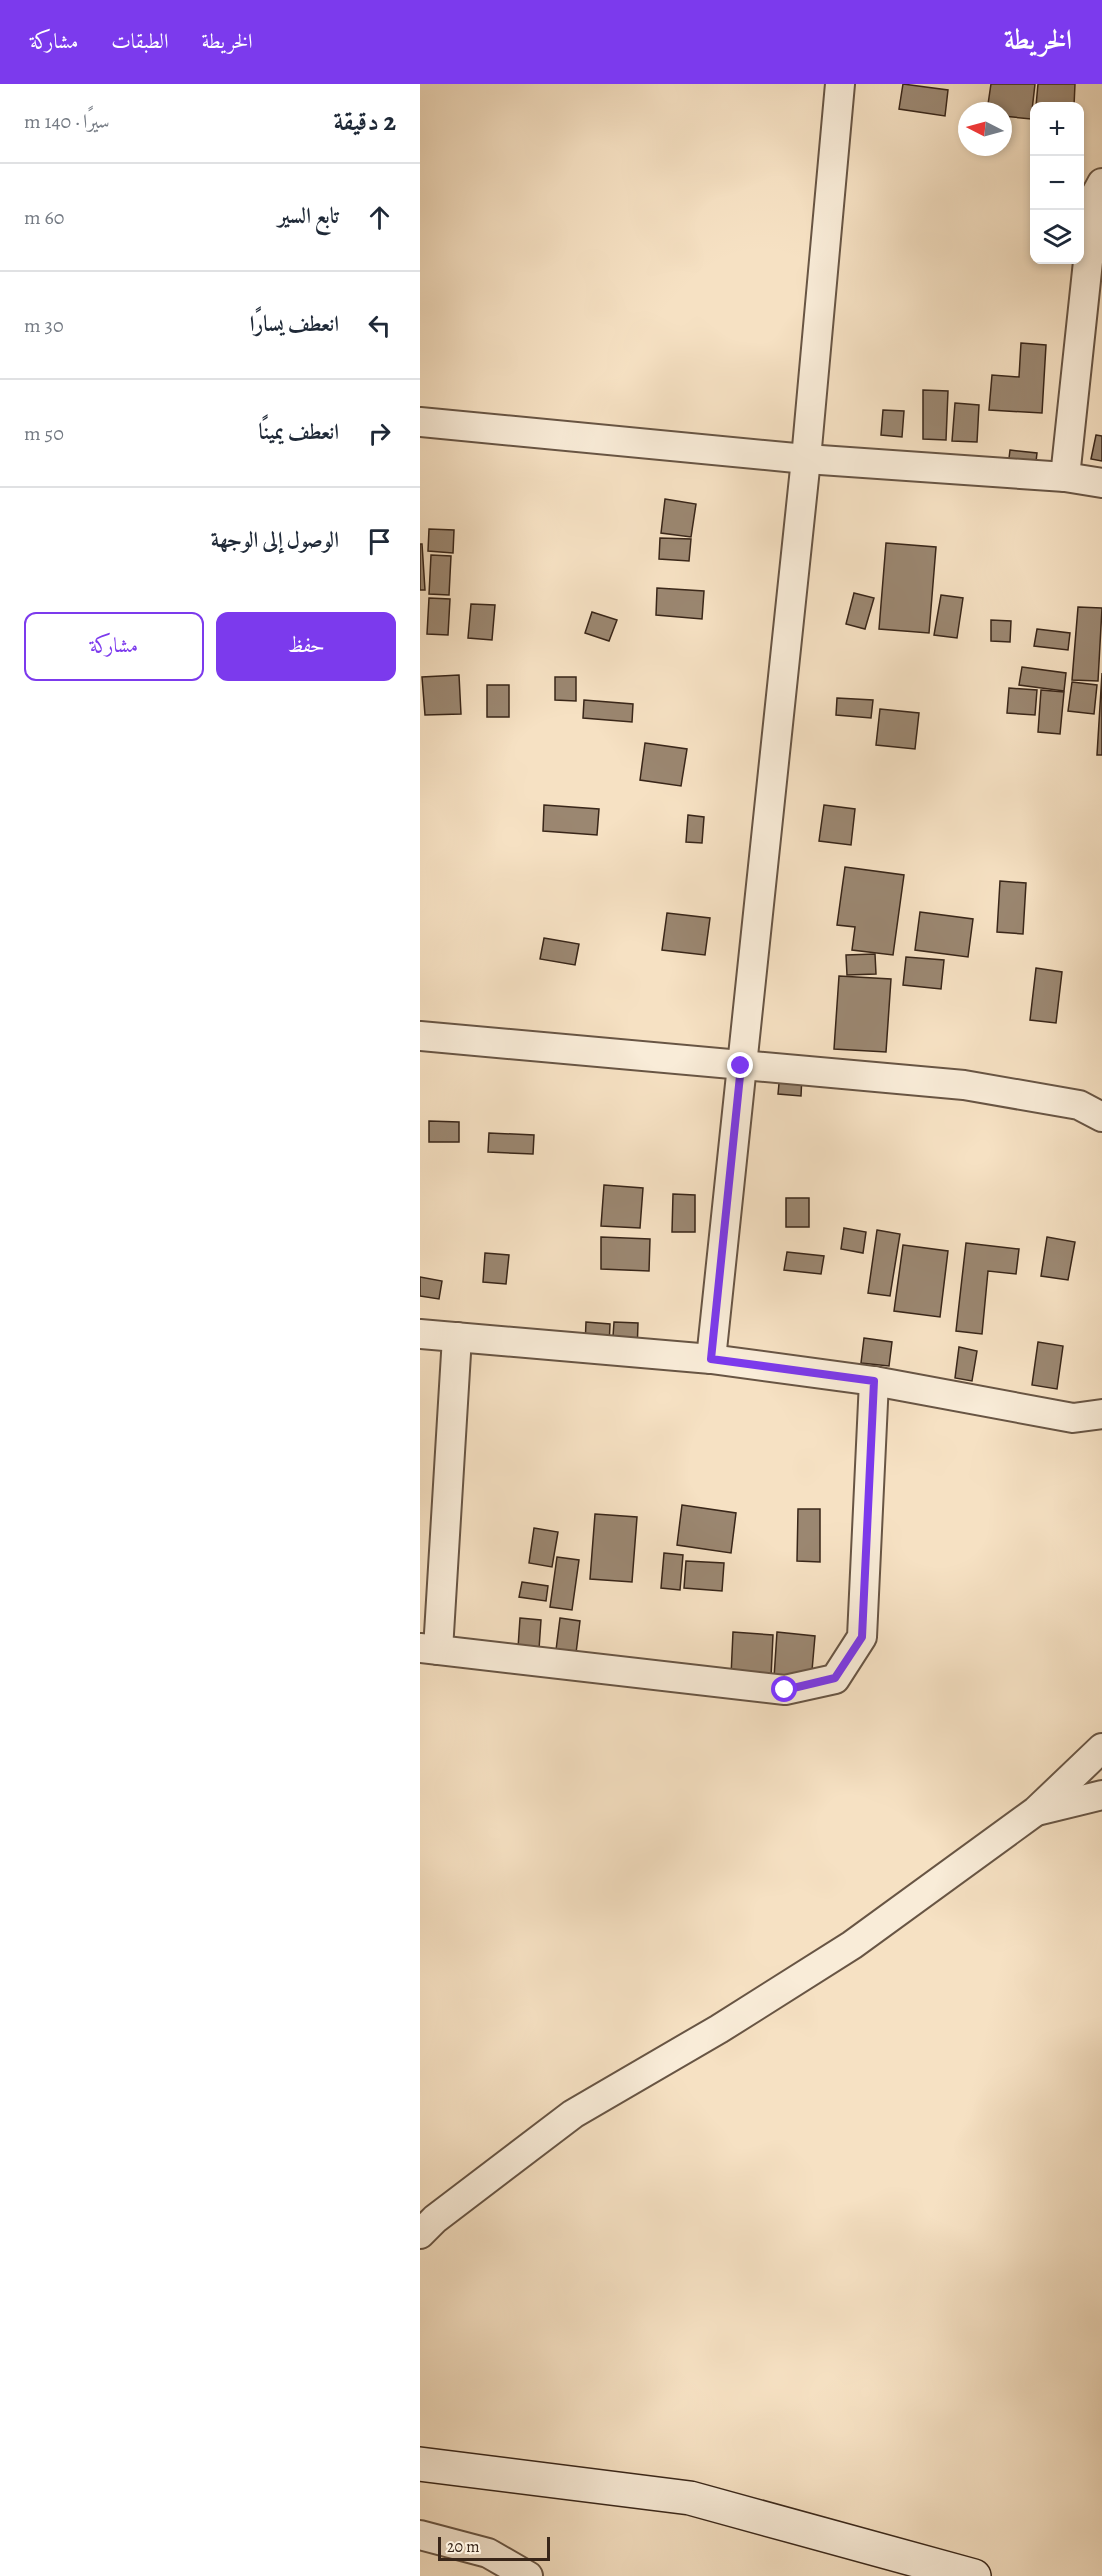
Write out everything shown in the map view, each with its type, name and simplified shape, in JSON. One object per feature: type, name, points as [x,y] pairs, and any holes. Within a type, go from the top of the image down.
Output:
[{"type":"street","points":[[711,1359],[806,459],[840,84]]},
{"type":"street","points":[[1065,477],[1100,192]]},
{"type":"street","points":[[420,422],[806,459],[1065,477],[1102,483]]},
{"type":"street","points":[[420,1036],[964,1085],[1079,1105],[1102,1117]]},
{"type":"street","points":[[420,1334],[711,1359],[874,1381],[1073,1418],[1102,1414]]},
{"type":"street","points":[[457,1337],[429,1649],[785,1690],[835,1678],[862,1637],[874,1381]]},
{"type":"street","points":[[420,2234],[435,2219],[573,2114],[719,2029],[852,1945],[1036,1811],[1102,1748]]},
{"type":"street","points":[[1036,1811],[1102,1795]]},
{"type":"street","points":[[420,2464],[690,2498],[974,2576]]},
{"type":"street","points":[[420,2535],[488,2553],[528,2576]]},
{"type":"building","points":[[903,84],[948,90],[945,116],[899,109]]},
{"type":"building","points":[[991,84],[1035,84],[1033,102],[1030,102],[1030,119],[1012,117],[1012,102],[988,102]]},
{"type":"building","points":[[1038,84],[1075,84],[1074,102],[1036,102]]},
{"type":"building","points":[[1021,343],[1046,345],[1042,413],[989,410],[992,375],[1019,377]]},
{"type":"building","points":[[923,390],[948,391],[946,440],[923,439]]},
{"type":"building","points":[[955,403],[979,405],[977,442],[952,441]]},
{"type":"building","points":[[883,410],[904,411],[902,437],[881,435]]},
{"type":"building","points":[[1096,435],[1102,436],[1102,461],[1091,459]]},
{"type":"building","points":[[1010,450],[1037,453],[1034,479],[1007,475]]},
{"type":"building","points":[[665,499],[696,504],[691,537],[661,533]]},
{"type":"building","points":[[429,529],[454,530],[453,553],[428,551]]},
{"type":"building","points":[[660,538],[691,539],[689,561],[659,559]]},
{"type":"building","points":[[886,543],[936,547],[929,633],[879,629]]},
{"type":"building","points":[[420,544],[422,544],[425,590],[420,590]]},
{"type":"building","points":[[431,555],[451,556],[449,595],[429,594]]},
{"type":"building","points":[[657,588],[704,591],[702,619],[656,615]]},
{"type":"building","points":[[854,593],[874,598],[865,629],[846,624]]},
{"type":"building","points":[[941,595],[963,598],[957,638],[934,635]]},
{"type":"building","points":[[429,598],[450,599],[448,635],[427,634]]},
{"type":"building","points":[[471,604],[495,605],[492,640],[468,638]]},
{"type":"building","points":[[1078,607],[1102,608],[1098,681],[1072,680]]},
{"type":"building","points":[[592,612],[617,620],[609,641],[585,633]]},
{"type":"building","points":[[991,620],[1011,621],[1010,642],[991,641]]},
{"type":"building","points":[[1037,629],[1070,633],[1068,650],[1034,646]]},
{"type":"building","points":[[1022,667],[1066,673],[1064,691],[1019,685]]},
{"type":"building","points":[[1102,673],[1102,755],[1097,755]]},
{"type":"building","points":[[459,675],[461,714],[425,715],[422,677]]},
{"type":"building","points":[[555,677],[576,677],[576,701],[555,700]]},
{"type":"building","points":[[1072,682],[1097,685],[1094,714],[1068,711]]},
{"type":"building","points":[[487,685],[509,685],[509,717],[487,717]]},
{"type":"building","points":[[1009,688],[1037,690],[1035,715],[1007,713]]},
{"type":"building","points":[[1041,690],[1064,692],[1060,734],[1038,732]]},
{"type":"building","points":[[837,698],[873,700],[871,718],[836,715]]},
{"type":"building","points":[[584,700],[633,704],[632,722],[583,718]]},
{"type":"building","points":[[880,709],[919,713],[915,749],[876,745]]},
{"type":"building","points":[[645,743],[687,749],[681,786],[640,780]]},
{"type":"building","points":[[544,805],[599,809],[597,835],[543,831]]},
{"type":"building","points":[[824,805],[855,809],[851,845],[819,841]]},
{"type":"building","points":[[688,815],[704,817],[702,843],[686,842]]},
{"type":"building","points":[[845,867],[904,875],[893,955],[852,950],[855,927],[837,925]]},
{"type":"building","points":[[1000,881],[1026,883],[1023,934],[997,932]]},
{"type":"building","points":[[920,912],[973,919],[968,957],[915,950]]},
{"type":"building","points":[[667,913],[710,918],[705,955],[662,950]]},
{"type":"building","points":[[544,938],[579,944],[575,965],[540,959]]},
{"type":"building","points":[[875,954],[876,974],[847,975],[846,955]]},
{"type":"building","points":[[906,957],[944,960],[941,989],[903,985]]},
{"type":"building","points":[[1036,968],[1062,972],[1056,1023],[1030,1020]]},
{"type":"building","points":[[839,976],[891,979],[886,1052],[834,1049]]},
{"type":"building","points":[[780,1073],[802,1075],[801,1096],[778,1094]]},
{"type":"building","points":[[429,1121],[459,1122],[459,1142],[429,1142]]},
{"type":"building","points":[[489,1133],[534,1135],[533,1154],[488,1152]]},
{"type":"building","points":[[604,1185],[643,1188],[640,1228],[601,1226]]},
{"type":"building","points":[[673,1194],[695,1195],[695,1232],[672,1232]]},
{"type":"building","points":[[786,1198],[809,1198],[809,1227],[786,1227]]},
{"type":"building","points":[[844,1228],[866,1232],[863,1253],[841,1249]]},
{"type":"building","points":[[877,1230],[900,1234],[890,1296],[868,1293]]},
{"type":"building","points":[[601,1237],[650,1239],[649,1271],[601,1269]]},
{"type":"building","points":[[1047,1237],[1075,1242],[1068,1280],[1041,1276]]},
{"type":"building","points":[[966,1243],[1019,1249],[1016,1274],[988,1271],[982,1334],[956,1331]]},
{"type":"building","points":[[903,1245],[948,1251],[940,1317],[894,1311]]},
{"type":"building","points":[[787,1252],[824,1256],[821,1274],[784,1270]]},
{"type":"building","points":[[485,1253],[509,1255],[506,1284],[483,1282]]},
{"type":"building","points":[[420,1277],[442,1281],[439,1299],[420,1296]]},
{"type":"building","points":[[586,1322],[610,1324],[609,1347],[585,1345]]},
{"type":"building","points":[[614,1322],[638,1323],[637,1353],[612,1351]]},
{"type":"building","points":[[864,1338],[892,1342],[889,1366],[861,1363]]},
{"type":"building","points":[[1038,1342],[1063,1346],[1057,1389],[1032,1385]]},
{"type":"building","points":[[959,1347],[977,1351],[972,1381],[955,1378]]},
{"type":"building","points":[[682,1505],[736,1513],[731,1553],[677,1545]]},
{"type":"building","points":[[798,1509],[820,1509],[820,1562],[797,1561]]},
{"type":"building","points":[[595,1514],[637,1517],[632,1582],[590,1579]]},
{"type":"building","points":[[534,1528],[558,1532],[552,1567],[529,1563]]},
{"type":"building","points":[[664,1553],[683,1555],[680,1590],[661,1588]]},
{"type":"building","points":[[557,1557],[579,1560],[572,1610],[550,1607]]},
{"type":"building","points":[[686,1561],[724,1563],[722,1591],[684,1588]]},
{"type":"building","points":[[522,1582],[548,1586],[546,1601],[519,1597]]},
{"type":"building","points":[[520,1618],[541,1620],[539,1649],[518,1648]]},
{"type":"building","points":[[560,1618],[580,1621],[576,1653],[556,1650]]},
{"type":"building","points":[[733,1632],[773,1635],[771,1677],[731,1676]]},
{"type":"building","points":[[777,1632],[815,1636],[811,1682],[774,1678]]},
{"type":"route","points":[[741,1066],[711,1359],[874,1381],[862,1637],[835,1678],[785,1690]]}]
